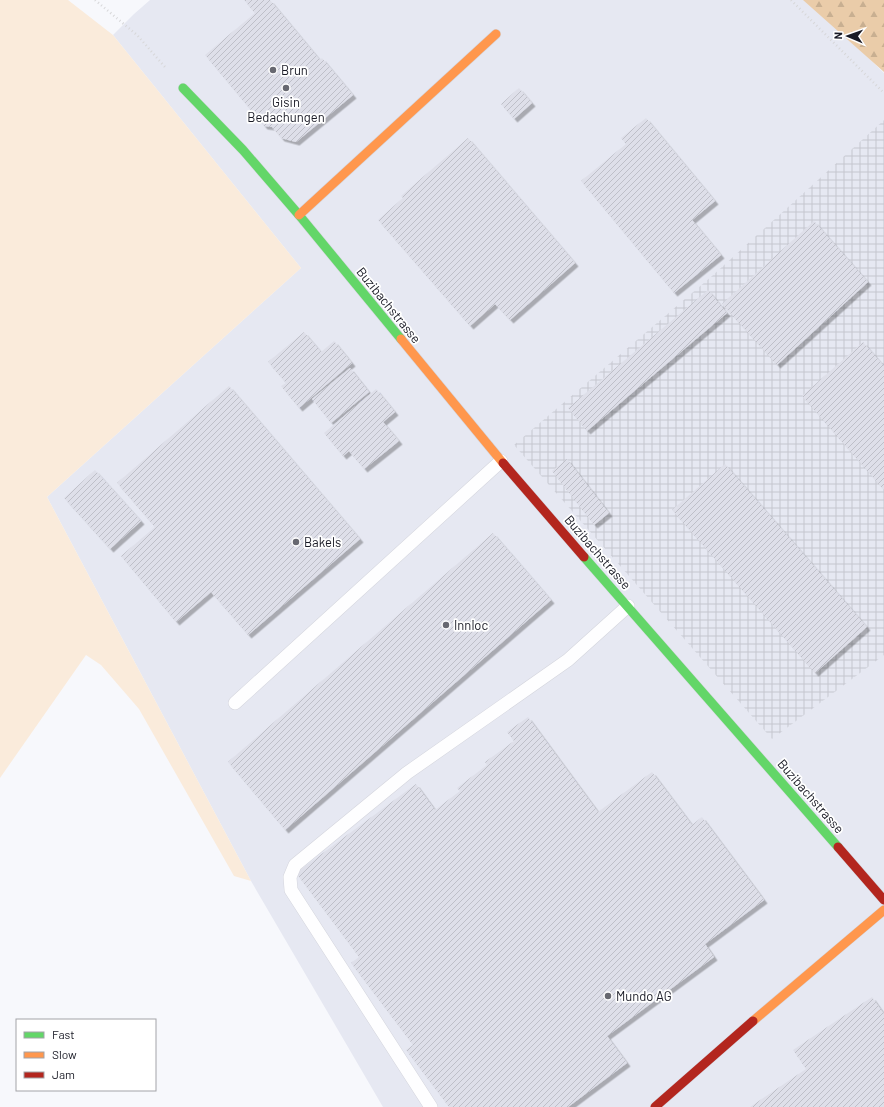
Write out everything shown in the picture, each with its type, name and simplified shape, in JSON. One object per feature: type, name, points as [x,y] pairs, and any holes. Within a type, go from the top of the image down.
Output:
[{"type":"street","points":[[299,215],[496,34]]},
{"type":"street","name":"Buzibachstrasse","points":[[183,88],[243,150],[299,215],[501,461],[884,900]]},
{"type":"street","points":[[655,1107],[884,910]]},
{"type":"lane","points":[[235,703],[501,461]]},
{"type":"lane","points":[[431,1107],[291,890],[290,877],[295,865],[407,773],[568,660],[628,606]]},
{"type":"path","points":[[95,0],[137,35],[183,88]]},
{"type":"path","points":[[791,0],[884,93]]},
{"type":"shaded area","points":[[0,0],[68,0],[113,35],[301,268],[47,497],[251,881],[234,876],[139,709],[101,665],[86,655],[0,778]]},
{"type":"shaded area","points":[[150,0],[809,0],[884,73],[884,1107],[383,1107],[251,881],[47,497],[301,268],[113,35]]},
{"type":"shaded area","points":[[884,120],[884,655],[772,739],[514,445],[712,276]]},
{"type":"green space","points":[[803,0],[884,0],[884,72]]},
{"type":"building","points":[[244,0],[270,0],[320,60],[322,58],[353,95],[296,142],[281,138],[272,127],[264,126],[205,55],[255,13]]},
{"type":"building","points":[[519,88],[532,103],[514,119],[501,104]]},
{"type":"building","points":[[646,118],[715,201],[692,220],[721,255],[674,293],[581,181],[626,144],[621,138]]},
{"type":"building","points":[[468,138],[575,263],[510,320],[495,304],[470,326],[378,220],[403,198],[401,196]]},
{"type":"building","points":[[814,221],[868,282],[777,365],[722,304]]},
{"type":"building","points":[[708,290],[727,313],[587,431],[568,408]]},
{"type":"building","points":[[304,332],[321,352],[334,341],[352,363],[299,408],[281,386],[286,383],[268,362]]},
{"type":"building","points":[[863,342],[884,366],[884,490],[802,396]]},
{"type":"building","points":[[350,368],[369,392],[331,423],[312,399]]},
{"type":"building","points":[[229,386],[360,539],[248,635],[211,592],[176,622],[121,556],[155,527],[117,483]]},
{"type":"building","points":[[376,389],[395,412],[383,422],[399,441],[364,469],[349,451],[343,456],[324,433]]},
{"type":"building","points":[[567,459],[609,513],[594,525],[552,471]]},
{"type":"building","points":[[725,464],[867,627],[815,673],[672,510]]},
{"type":"building","points":[[95,470],[141,521],[110,549],[64,498]]},
{"type":"building","points":[[493,533],[551,600],[285,830],[228,762]]},
{"type":"building","points":[[528,717],[598,812],[652,772],[692,825],[702,817],[764,900],[705,944],[714,957],[607,1036],[627,1063],[568,1107],[449,1107],[406,1050],[413,1045],[351,963],[359,957],[296,873],[416,784],[435,810],[460,791],[457,788],[487,765],[485,762],[514,741],[507,732]]},
{"type":"building","points":[[872,997],[884,1014],[884,1107],[750,1107],[806,1069],[793,1050]]},
{"type":"traffic: fast","points":[[183,88],[243,150],[299,215],[401,339]]},
{"type":"traffic: fast","points":[[584,557],[838,847]]},
{"type":"traffic: slow","points":[[299,215],[496,34]]},
{"type":"traffic: slow","points":[[401,339],[503,463]]},
{"type":"traffic: slow","points":[[753,1021],[884,910]]},
{"type":"traffic: jam","points":[[503,463],[584,557]]},
{"type":"traffic: jam","points":[[838,847],[884,900]]},
{"type":"traffic: jam","points":[[655,1107],[753,1021]]},
{"type":"place","name":"Brun","points":[[273,70]]},
{"type":"place","name":"Gisin Bedachungen","points":[[286,88]]},
{"type":"place","name":"Bakels","points":[[296,542]]},
{"type":"place","name":"Innloc","points":[[446,625]]},
{"type":"place","name":"Mundo AG","points":[[608,996]]}]
